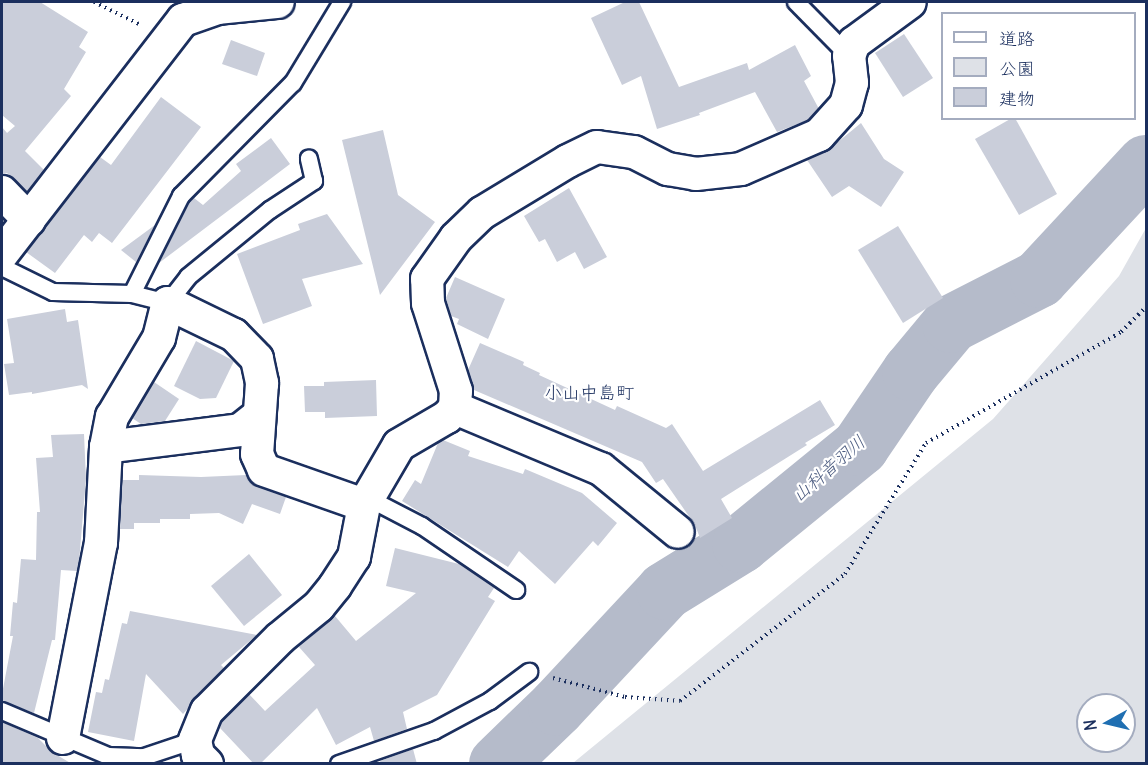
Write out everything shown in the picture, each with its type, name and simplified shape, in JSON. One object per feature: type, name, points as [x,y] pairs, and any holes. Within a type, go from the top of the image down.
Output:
[{"type":"street","points":[[2,254],[183,21],[219,8],[278,2]]},
{"type":"street","points":[[201,752],[207,711],[280,638],[319,606],[354,557],[366,501],[399,445],[447,417],[455,408],[456,391],[428,303],[428,279],[456,238],[482,213],[568,161],[597,147],[634,152],[668,170],[696,174],[741,169],[819,135],[846,105],[852,83],[849,57],[854,43],[910,2]]},
{"type":"street","points":[[2,192],[29,220]]},
{"type":"street","points":[[63,738],[101,543],[106,447],[112,417],[159,338],[168,303],[234,335],[257,358],[261,383],[257,454],[264,470],[366,501]]},
{"type":"street","points":[[455,408],[601,469],[678,532]]},
{"type":"street","points":[[106,447],[240,430],[260,415]]},
{"type":"lane","points":[[132,294],[181,196],[293,83],[342,2]]},
{"type":"lane","points":[[796,2],[849,57]]},
{"type":"lane","points":[[2,267],[53,292],[132,294],[168,303],[188,277],[270,210],[314,181],[309,159]]},
{"type":"lane","points":[[366,501],[422,526],[516,590]]},
{"type":"lane","points":[[339,764],[434,731],[490,701],[529,672]]},
{"type":"lane","points":[[2,711],[108,756],[144,758],[201,752]]},
{"type":"path","points":[[94,2],[169,39]]},
{"type":"path","points":[[529,672],[625,697],[680,701],[845,574],[926,443],[1121,332],[1146,307]]},
{"type":"green space","points":[[1146,228],[1146,763],[573,763],[993,419],[1119,276]]},
{"type":"building","points":[[2,2],[40,2],[88,32],[79,47],[86,52],[64,89],[71,96],[25,151],[44,170],[27,192],[7,173],[2,175],[2,127],[7,133],[15,126],[2,115]]},
{"type":"building","points":[[625,2],[639,2],[679,87],[747,63],[749,70],[795,45],[811,76],[804,81],[819,109],[808,120],[777,132],[755,92],[699,113],[700,115],[657,129],[641,76],[622,85],[591,18]]},
{"type":"building","points":[[904,34],[933,78],[903,97],[875,53]]},
{"type":"building","points":[[231,40],[265,53],[257,76],[222,64]]},
{"type":"building","points":[[161,97],[201,127],[112,243],[99,233],[92,242],[84,235],[55,273],[26,252],[100,157],[111,165]]},
{"type":"building","points":[[1008,120],[1016,120],[1057,194],[1019,215],[975,139]]},
{"type":"building","points":[[861,123],[884,159],[904,172],[881,207],[849,186],[832,197],[807,160],[827,151]]},
{"type":"building","points":[[383,130],[398,195],[435,222],[380,295],[342,140]]},
{"type":"building","points":[[271,138],[290,164],[159,263],[190,202],[194,198],[203,205],[241,171],[236,164]]},
{"type":"building","points":[[569,188],[607,257],[584,269],[575,252],[557,262],[545,239],[539,242],[524,216]]},
{"type":"building","points":[[327,214],[363,264],[302,279],[312,306],[263,324],[237,254],[300,230],[298,224]]},
{"type":"building","points":[[155,225],[136,262],[121,250]]},
{"type":"building","points":[[898,226],[943,298],[903,323],[858,250]]},
{"type":"building","points":[[455,277],[505,299],[488,339],[457,324],[459,319],[451,316],[446,298]]},
{"type":"building","points":[[65,309],[67,322],[78,320],[88,389],[82,385],[32,394],[32,392],[9,395],[4,364],[14,363],[7,319]]},
{"type":"building","points":[[196,341],[234,361],[216,398],[200,399],[174,386]]},
{"type":"building","points":[[480,343],[524,362],[523,365],[540,373],[539,375],[615,410],[617,406],[666,428],[672,424],[703,471],[820,400],[835,425],[721,499],[732,518],[700,538],[695,525],[663,479],[656,483],[642,462],[474,390],[468,370]]},
{"type":"building","points":[[376,380],[377,416],[325,418],[325,412],[305,412],[304,386],[324,386],[324,382]]},
{"type":"building","points":[[154,382],[179,399],[165,421],[141,424],[132,418]]},
{"type":"building","points":[[84,434],[86,479],[79,562],[77,571],[61,570],[55,640],[52,640],[34,713],[2,701],[2,694],[13,636],[10,636],[13,602],[17,603],[21,559],[36,560],[37,512],[40,512],[36,458],[53,457],[51,435]]},
{"type":"building","points":[[443,440],[470,451],[468,456],[523,474],[525,469],[582,493],[617,523],[598,546],[593,541],[555,584],[519,551],[508,567],[402,501],[415,480],[421,484],[438,443]]},
{"type":"building","points":[[139,475],[201,477],[246,475],[258,487],[286,497],[280,514],[252,504],[243,524],[219,513],[190,514],[190,519],[160,519],[160,523],[134,523],[134,529],[120,529],[122,480],[139,480]]},
{"type":"building","points":[[395,548],[459,564],[494,588],[488,597],[495,601],[437,695],[403,712],[407,729],[374,741],[370,727],[336,745],[317,708],[260,764],[254,764],[220,728],[222,721],[249,694],[265,711],[315,665],[299,647],[335,616],[356,641],[416,593],[386,586]]},
{"type":"building","points":[[249,554],[282,595],[244,626],[211,586]]},
{"type":"building","points":[[130,611],[257,635],[221,665],[224,668],[183,714],[146,674],[134,741],[88,732],[96,692],[102,693],[105,679],[109,680],[122,623],[127,624]]},
{"type":"building","points":[[2,722],[38,738],[52,752],[72,764],[2,764]]},
{"type":"building","points":[[413,749],[417,764],[381,764],[380,761]]},
{"type":"waterway","name":"山科音羽川","points":[[498,764],[557,707],[665,591],[741,544],[860,447],[911,372],[951,324],[1039,279],[1146,164]]},
{"type":"district","name":"小山中島町","points":[[589,393]]}]
